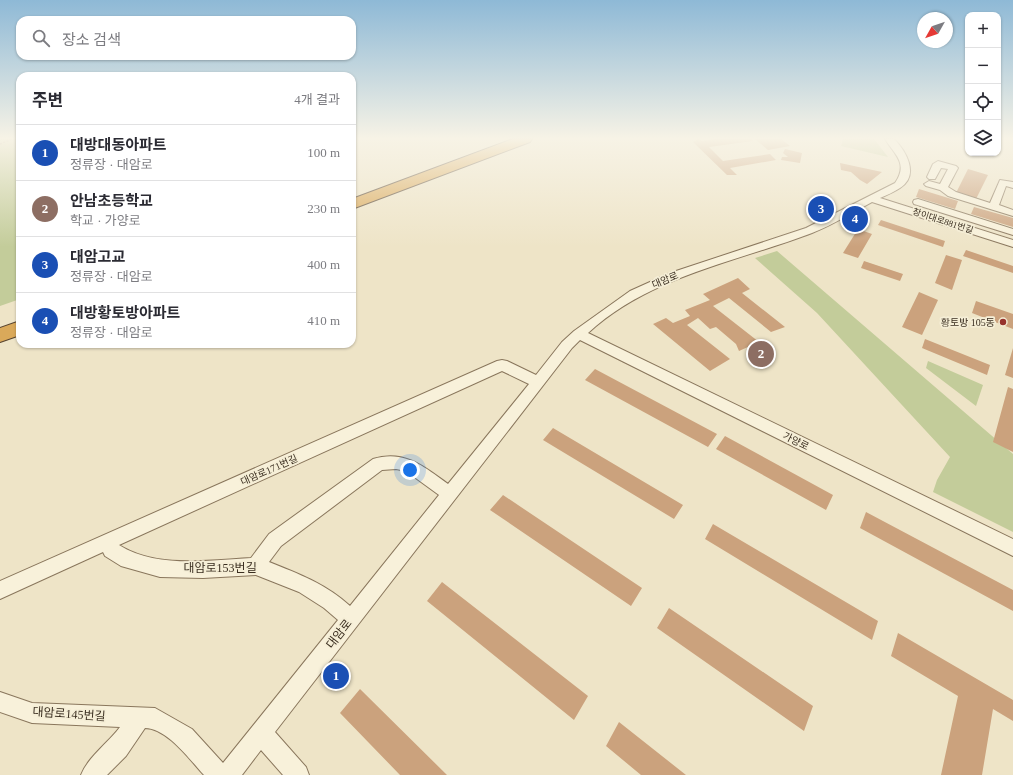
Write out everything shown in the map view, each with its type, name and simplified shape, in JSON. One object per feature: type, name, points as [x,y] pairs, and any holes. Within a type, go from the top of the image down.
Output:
[{"type":"highway","points":[[356,194],[407,175]]},
{"type":"highway","points":[[356,203],[432,175]]},
{"type":"highway","points":[[0,327],[16,321]]},
{"type":"highway","points":[[0,335],[16,329]]},
{"type":"street","name":"대암로","points":[[228,775],[567,345],[579,334],[634,294],[674,276],[810,230],[898,185],[905,175]]},
{"type":"street","points":[[933,175],[931,180],[952,194],[966,200],[1013,213]]},
{"type":"street","points":[[943,188],[949,175]]},
{"type":"street","points":[[993,207],[1003,182],[1013,185]]},
{"type":"street","points":[[1000,190],[1013,194]]},
{"type":"street","name":"창이대로881번길","points":[[873,199],[958,221],[1013,244]]},
{"type":"street","points":[[958,221],[966,200]]},
{"type":"street","points":[[918,202],[958,221],[1013,232]]},
{"type":"street","name":"가양로","points":[[579,334],[1013,548]]},
{"type":"street","name":"대암로171번길","points":[[0,590],[502,365],[538,382]]},
{"type":"street","points":[[256,566],[275,540],[379,464],[396,462],[411,466],[450,494]]},
{"type":"street","name":"대암로153번길","points":[[108,541],[111,550],[127,560],[160,568],[203,569],[256,566],[304,585],[331,601],[351,618]]},
{"type":"street","name":"대암로145번길","points":[[0,702],[32,713],[155,718],[184,737],[219,775]]},
{"type":"street","points":[[92,775],[118,748],[140,718]]},
{"type":"street","points":[[261,733],[298,775]]},
{"type":"green space","points":[[0,175],[16,175],[16,300],[0,306]]},
{"type":"green space","points":[[777,251],[1013,454],[1013,532],[933,492],[937,480],[950,457],[817,313],[755,258]]},
{"type":"green space","points":[[928,361],[983,385],[976,406],[926,368]]},
{"type":"building","points":[[855,175],[878,175],[867,184]]},
{"type":"building","points":[[965,175],[988,175],[976,199],[956,193]]},
{"type":"building","points":[[919,189],[958,201],[955,209],[916,197]]},
{"type":"building","points":[[974,207],[1013,218],[1013,227],[971,214]]},
{"type":"building","points":[[881,220],[945,241],[943,247],[878,225]]},
{"type":"building","points":[[858,229],[872,234],[858,258],[843,253]]},
{"type":"building","points":[[966,250],[1013,266],[1013,273],[963,256]]},
{"type":"building","points":[[946,255],[962,260],[952,290],[935,283]]},
{"type":"building","points":[[864,261],[903,274],[900,281],[861,268]]},
{"type":"building","points":[[738,278],[750,289],[742,293],[785,327],[771,332],[729,298],[713,306],[759,342],[739,351],[736,344],[716,327],[710,329],[698,318],[687,325],[730,359],[710,371],[653,324],[666,318],[673,323],[690,316],[685,310],[710,300],[703,294]]},
{"type":"building","points":[[919,292],[938,300],[922,335],[902,327]]},
{"type":"building","name":"황토방 105동","points":[[976,301],[1013,314],[1013,329],[972,313]]},
{"type":"building","points":[[925,339],[990,365],[987,375],[922,348]]},
{"type":"building","points":[[1013,348],[1013,378],[1005,375]]},
{"type":"building","points":[[595,369],[717,434],[708,447],[585,380]]},
{"type":"building","points":[[1008,387],[1013,389],[1013,452],[993,442]]},
{"type":"building","points":[[553,428],[683,505],[674,519],[543,440]]},
{"type":"building","points":[[725,436],[833,495],[826,510],[716,449]]},
{"type":"building","points":[[503,495],[642,588],[631,606],[490,510]]},
{"type":"building","points":[[866,512],[1013,590],[1013,611],[860,528]]},
{"type":"building","points":[[713,524],[878,621],[872,640],[705,539]]},
{"type":"building","points":[[442,582],[588,696],[574,720],[427,601]]},
{"type":"building","points":[[669,608],[813,706],[804,731],[657,628]]},
{"type":"building","points":[[898,633],[1013,700],[1013,721],[993,709],[982,775],[941,775],[958,696],[891,656]]},
{"type":"building","points":[[360,689],[447,775],[400,775],[340,713]]},
{"type":"building","points":[[619,722],[686,775],[641,775],[606,746]]},
{"type":"place","name":"대암고교","points":[[821,209]]},
{"type":"place","name":"대방황토방아파트","points":[[855,219]]},
{"type":"place","name":"황토방 105동","points":[[1003,322]]},
{"type":"place","name":"안남초등학교","points":[[761,354]]},
{"type":"place","name":"대방대동아파트","points":[[336,676]]}]
